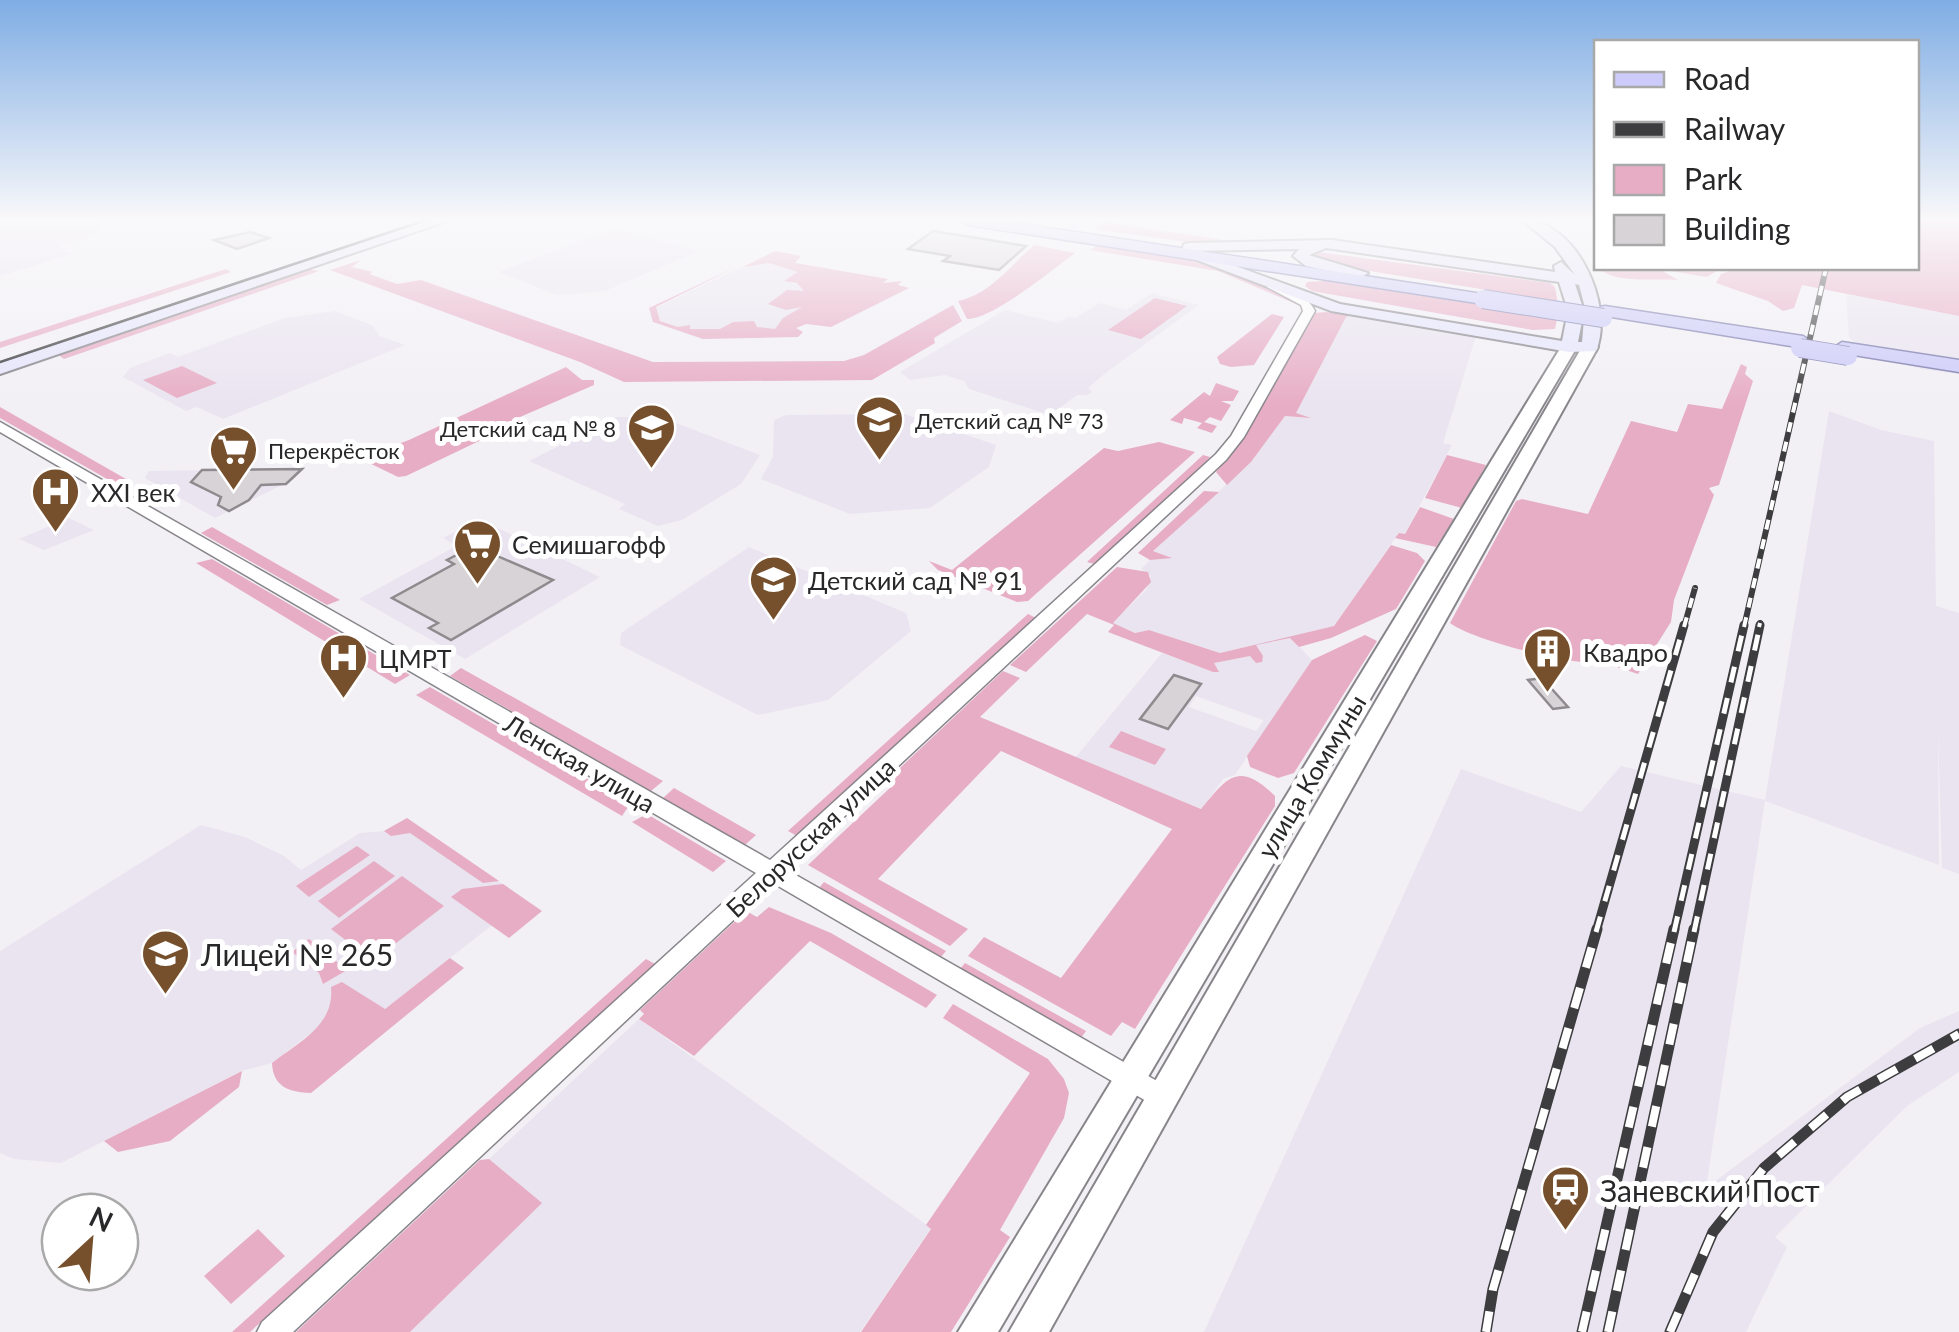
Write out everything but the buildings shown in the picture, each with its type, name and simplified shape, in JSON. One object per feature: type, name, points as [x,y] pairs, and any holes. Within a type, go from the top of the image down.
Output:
[{"type":"main road","points":[[0,352],[213,282]]},
{"type":"main road","points":[[0,370],[260,282]]},
{"type":"main road","points":[[1264,282],[1337,308],[1590,347]]},
{"type":"main road","points":[[1302,282],[1297,286],[1322,298],[1570,344]]},
{"type":"main road","points":[[1397,282],[1959,369]]},
{"type":"main road","points":[[1570,344],[1576,312],[1574,282]]},
{"type":"main road","name":"улица Коммуны","points":[[1575,282],[1596,314],[1590,347]]},
{"type":"street","points":[[1271,285],[1306,302],[1309,311],[1337,308]]},
{"type":"street","name":"Белорусская улица","points":[[272,1332],[1221,457],[1237,437],[1309,311]]},
{"type":"street","name":"улица Коммуны","points":[[977,1332],[1570,344]]},
{"type":"street","name":"улица Коммуны","points":[[1028,1332],[1590,347]]},
{"type":"street","name":"Ленская улица","points":[[0,426],[1162,1097]]},
{"type":"shaded area","points":[[525,282],[626,282],[605,291],[557,295]]},
{"type":"shaded area","points":[[710,282],[835,282],[794,328],[706,337],[660,321],[656,308]]},
{"type":"shaded area","points":[[1152,293],[1199,305],[1108,371],[1088,388],[1092,392],[1077,395],[1050,415],[969,389],[964,381],[945,375],[910,380],[900,372],[1005,310],[1058,323],[1076,318],[1099,303],[1126,310]]},
{"type":"shaded area","points":[[1846,294],[1959,316],[1959,374],[1921,369],[1870,353],[1849,338]]},
{"type":"shaded area","points":[[335,311],[372,325],[380,336],[405,345],[223,419],[197,407],[186,411],[123,377],[130,368],[170,353],[178,357],[285,318]]},
{"type":"shaded area","points":[[1346,316],[1476,336],[1443,443],[1452,445],[1404,535],[1398,534],[1334,626],[1290,637],[1312,660],[1235,775],[1223,779],[1202,809],[1075,758],[1162,653],[1213,672],[1218,671],[1213,663],[1250,656],[1255,645],[1220,653],[1149,630],[1136,633],[1112,623],[1146,590],[1151,576],[1141,569],[1150,560],[1170,557],[1153,551],[1251,462],[1285,416],[1310,418],[1295,413]],"holes":[[[1174,675],[1200,685],[1168,729],[1141,719]],[[1196,696],[1263,720],[1263,721],[1256,731],[1189,707]]]},
{"type":"shaded area","points":[[1829,411],[1881,430],[1934,441],[1936,606],[1959,613],[1959,874],[1942,868],[1938,732],[1939,865],[1765,801],[1706,1188],[1920,1028],[1959,1011],[1959,1072],[1907,1106],[1775,1237],[1787,1247],[1746,1332],[1204,1332],[1461,769],[1581,812],[1621,766],[1765,800]]},
{"type":"shaded area","name":"Детский сад № 73","points":[[905,414],[996,445],[989,467],[930,508],[850,514],[761,479],[773,457],[774,420],[786,415]]},
{"type":"shaded area","name":"Детский сад № 8","points":[[616,417],[660,417],[760,455],[741,484],[682,520],[658,526],[619,509],[625,504],[529,461]]},
{"type":"shaded area","points":[[302,469],[292,480],[215,518],[145,478],[149,471]]},
{"type":"shaded area","name":"XXI век","points":[[69,518],[94,530],[44,550],[19,539]]},
{"type":"shaded area","points":[[479,519],[600,577],[465,659],[359,599],[456,546],[443,538]]},
{"type":"shaded area","name":"Детский сад № 91","points":[[749,547],[906,613],[911,631],[828,700],[758,715],[620,645],[621,633]]},
{"type":"shaded area","name":"Лицей № 265","points":[[407,818],[520,896],[491,926],[385,1009],[333,1005],[324,1023],[272,1063],[241,1071],[61,1163],[14,1159],[0,1153],[0,951],[201,825],[245,837],[284,856],[301,870],[360,833],[384,831]]},
{"type":"shaded area","points":[[639,1019],[931,1228],[860,1332],[410,1332],[541,1203],[489,1159]]},
{"type":"green space","points":[[185,282],[200,282],[0,348],[0,342]]},
{"type":"green space","points":[[268,282],[287,282],[64,359],[57,354]]},
{"type":"green space","points":[[363,282],[427,282],[653,362],[844,361],[864,355],[953,305],[962,321],[934,338],[935,343],[872,380],[624,382]]},
{"type":"green space","points":[[706,282],[656,307],[660,321],[678,327],[690,325],[690,329],[720,329],[733,322],[754,321],[757,327],[775,329],[783,318],[802,307],[786,310],[768,304],[787,290],[804,291],[792,282],[901,282],[898,285],[909,288],[831,327],[806,324],[796,328],[803,332],[798,337],[703,339],[653,322],[649,308]]},
{"type":"green space","points":[[994,282],[1036,282],[992,311],[967,319],[958,301]]},
{"type":"green space","points":[[1244,282],[1297,300],[1303,307]]},
{"type":"green space","points":[[1307,282],[1333,282],[1476,304],[1482,303],[1487,290],[1439,282],[1550,283],[1555,287],[1559,309],[1555,329],[1533,330],[1312,291],[1305,286]]},
{"type":"green space","points":[[1959,282],[1959,316],[1802,285],[1794,308],[1783,311],[1768,301],[1716,283]]},
{"type":"green space","points":[[1155,298],[1187,306],[1141,339],[1108,330]]},
{"type":"green space","points":[[1315,313],[1351,315],[1346,317],[1296,413],[1311,418],[1285,416],[1251,462],[1227,485],[1216,472],[1243,438]]},
{"type":"green space","points":[[1272,314],[1284,317],[1254,365],[1220,364],[1217,357]]},
{"type":"green space","points":[[1741,364],[1747,367],[1745,374],[1753,381],[1719,485],[1709,488],[1714,495],[1674,600],[1671,622],[1638,674],[1614,666],[1621,649],[1600,642],[1592,656],[1594,663],[1580,662],[1498,643],[1450,623],[1516,501],[1522,499],[1588,514],[1631,421],[1677,432],[1688,404],[1722,409]]},
{"type":"green space","points":[[182,366],[217,383],[177,398],[143,380]]},
{"type":"green space","points":[[566,367],[582,380],[594,380],[594,385],[520,417],[519,422],[406,476],[398,477],[359,458],[409,440]]},
{"type":"green space","points":[[1216,383],[1239,391],[1233,401],[1221,401],[1231,405],[1221,421],[1210,417],[1204,422],[1217,426],[1212,433],[1197,428],[1202,423],[1184,418],[1182,424],[1170,420],[1204,392],[1210,396]]},
{"type":"green space","points":[[0,407],[133,483],[121,487],[0,418]]},
{"type":"green space","points":[[1159,442],[1195,452],[1028,601],[1017,602],[938,570],[929,561],[952,570],[1104,448],[1118,451]]},
{"type":"green space","points":[[1203,455],[1210,457],[1202,466],[1094,564],[1087,562]]},
{"type":"green space","points":[[1447,455],[1486,465],[1462,508],[1425,498]]},
{"type":"green space","points":[[1204,491],[1219,492],[1153,551],[1172,558],[1150,560],[1138,553]]},
{"type":"green space","points":[[1420,507],[1454,519],[1436,547],[1395,538],[1399,533],[1405,534]]},
{"type":"green space","points":[[212,527],[340,600],[327,605],[201,533]]},
{"type":"green space","points":[[1391,545],[1417,553],[1425,561],[1396,609],[1331,638],[1299,647],[1290,638],[1256,645],[1262,662],[1256,663],[1250,656],[1214,663],[1219,672],[1213,672],[1108,632],[1114,625],[1087,614],[1026,672],[1010,665],[1117,567],[1148,572],[1151,582],[1113,623],[1135,633],[1149,630],[1220,653],[1334,626]]},
{"type":"green space","points":[[212,559],[410,675],[395,684],[196,563]]},
{"type":"green space","points":[[1028,614],[1036,618],[797,836],[788,831]]},
{"type":"green space","points":[[1365,635],[1377,641],[1294,773],[1278,778],[1250,767],[1247,756],[1312,660]]},
{"type":"green space","points":[[461,668],[663,781],[651,791],[450,676]]},
{"type":"green space","points":[[1003,671],[1020,678],[980,717],[1201,809],[1234,777],[1251,778],[1275,796],[1275,806],[1135,1029],[1122,1022],[1111,1036],[968,956],[984,937],[1061,978],[1172,829],[1001,751],[878,879],[968,929],[950,946],[808,865],[892,786],[885,782]]},
{"type":"green space","points":[[430,687],[630,804],[622,816],[416,695]]},
{"type":"green space","points":[[1121,731],[1166,749],[1155,765],[1109,747]]},
{"type":"green space","points":[[674,788],[756,835],[745,845],[663,798]]},
{"type":"green space","points":[[647,814],[726,861],[713,872],[632,822]]},
{"type":"green space","points":[[407,818],[499,881],[483,883],[410,833],[391,836],[384,831]]},
{"type":"green space","points":[[357,846],[370,855],[309,897],[296,886]]},
{"type":"green space","points":[[374,861],[395,876],[339,918],[318,901]]},
{"type":"green space","points":[[402,876],[444,906],[373,961],[331,929]]},
{"type":"green space","points":[[824,882],[946,951],[941,957],[819,888]]},
{"type":"green space","points":[[503,884],[542,911],[509,938],[451,897],[462,889]]},
{"type":"green space","points":[[769,907],[831,933],[937,995],[926,1008],[810,941],[694,1056],[639,1019],[644,1014],[640,1010],[746,911],[757,917]]},
{"type":"green space","points":[[309,939],[347,970],[323,984],[319,973],[292,952]]},
{"type":"green space","points":[[450,958],[464,968],[311,1093],[289,1089],[275,1078],[272,1063],[321,1022],[331,1000],[331,987],[342,982],[385,1009]]},
{"type":"green space","points":[[646,959],[655,964],[250,1332],[232,1332]]},
{"type":"green space","points":[[965,963],[1086,1031],[1081,1038],[960,969]]},
{"type":"green space","points":[[953,1004],[1048,1059],[1064,1079],[1069,1093],[1064,1118],[1000,1230],[1010,1237],[951,1332],[861,1332],[931,1229],[926,1225],[1030,1073],[943,1018]]},
{"type":"green space","points":[[242,1071],[239,1087],[170,1141],[118,1152],[104,1141]]},
{"type":"green space","points":[[489,1159],[542,1203],[410,1332],[296,1332],[480,1160]]},
{"type":"green space","points":[[258,1229],[285,1256],[231,1304],[204,1276]]},
{"type":"tram line","points":[[0,362],[240,282]]},
{"type":"railway","points":[[1744,627],[1823,282]]},
{"type":"railway","points":[[1684,627],[1695,588]]},
{"type":"railway","points":[[1759,627],[1760,623]]},
{"type":"railway","points":[[1596,932],[1684,625]]},
{"type":"railway","points":[[1674,932],[1744,625]]},
{"type":"railway","points":[[1694,932],[1760,625]]},
{"type":"railway","points":[[1486,1332],[1493,1289],[1597,929]]},
{"type":"railway","points":[[1582,1332],[1674,929]]},
{"type":"railway","points":[[1608,1332],[1694,929]]},
{"type":"railway","points":[[1670,1332],[1713,1232],[1764,1168],[1847,1097],[1959,1034]]},
{"type":"place","name":"Детский сад № 73","points":[[880,462]]},
{"type":"place","name":"Детский сад № 8","points":[[651,470]]},
{"type":"place","name":"Перекрёсток","points":[[233,492]]},
{"type":"place","name":"XXI век","points":[[56,534]]},
{"type":"place","name":"Семишагофф","points":[[477,586]]},
{"type":"place","name":"Детский сад № 91","points":[[773,622]]},
{"type":"place","name":"Квадро","points":[[1548,694]]},
{"type":"place","name":"ЦМРТ","points":[[344,700]]},
{"type":"place","name":"Лицей № 265","points":[[166,996]]},
{"type":"place","name":"Заневский Пост","points":[[1565,1232]]}]
